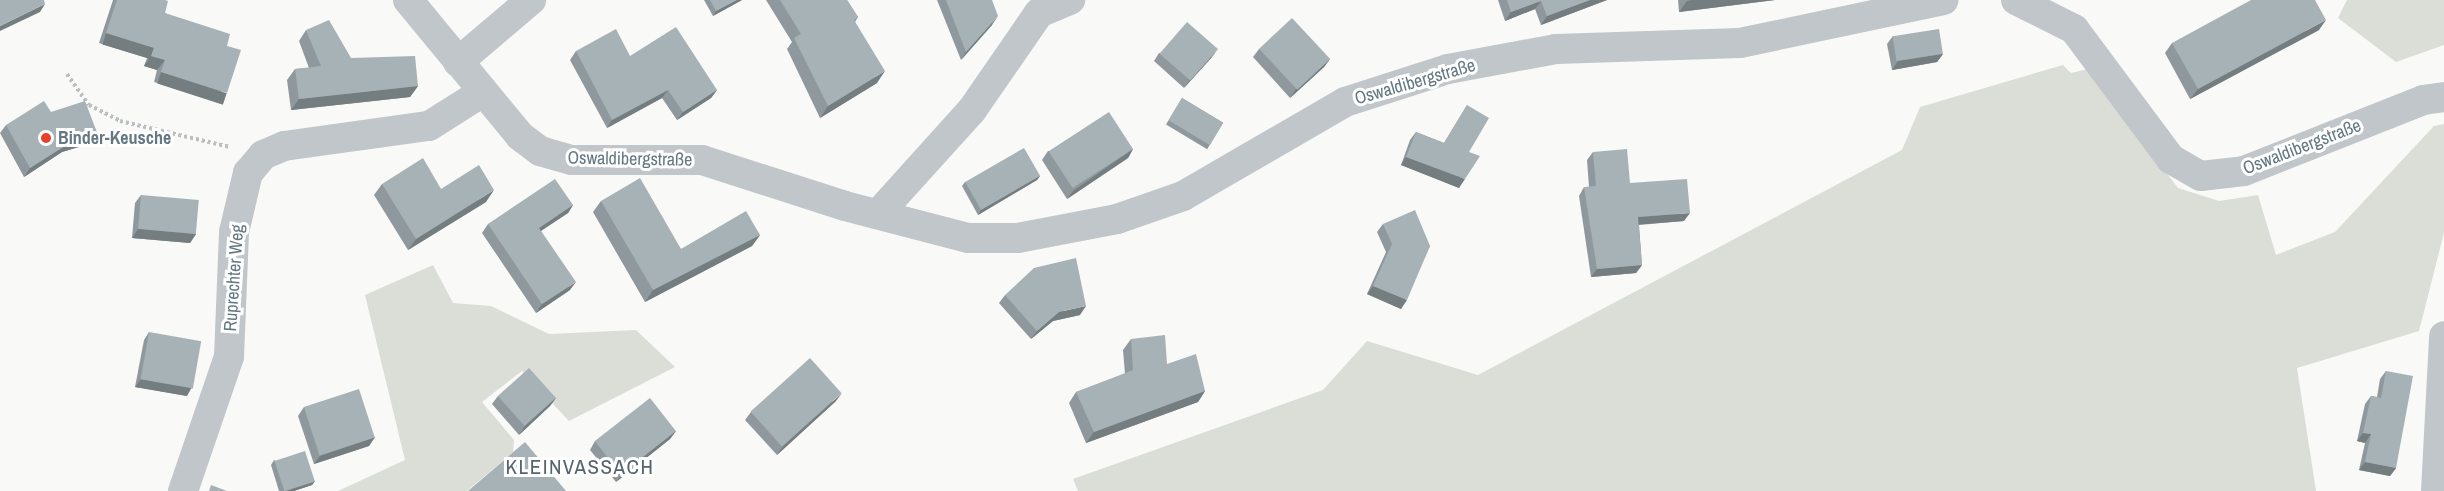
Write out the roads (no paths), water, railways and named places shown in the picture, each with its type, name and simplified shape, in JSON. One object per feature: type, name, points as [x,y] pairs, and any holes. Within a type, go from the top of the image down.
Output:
[{"type":"street","name":"Oswaldibergstraße","points":[[408,0],[483,92],[540,151],[571,160],[702,160],[878,214],[968,238],[1064,232],[1183,196],[1345,102],[1448,69],[1556,49],[1740,43],[1944,0]]},
{"type":"street","points":[[458,62],[531,0]]},
{"type":"street","points":[[878,214],[972,110],[1039,7],[1070,0]]},
{"type":"street","name":"Oswaldibergstraße","points":[[2016,0],[2074,29],[2171,159],[2201,176],[2244,171],[2423,100],[2444,97]]},
{"type":"street","name":"Ruprechter Weg","points":[[183,491],[229,357],[234,232],[248,173],[263,155],[284,146],[409,133],[483,92]]},
{"type":"street","points":[[2436,491],[2444,336]]},
{"type":"place","name":"Binder-Keusche","points":[[46,138]]},
{"type":"district","name":"KLEINVASSACH","points":[[580,467]]}]
